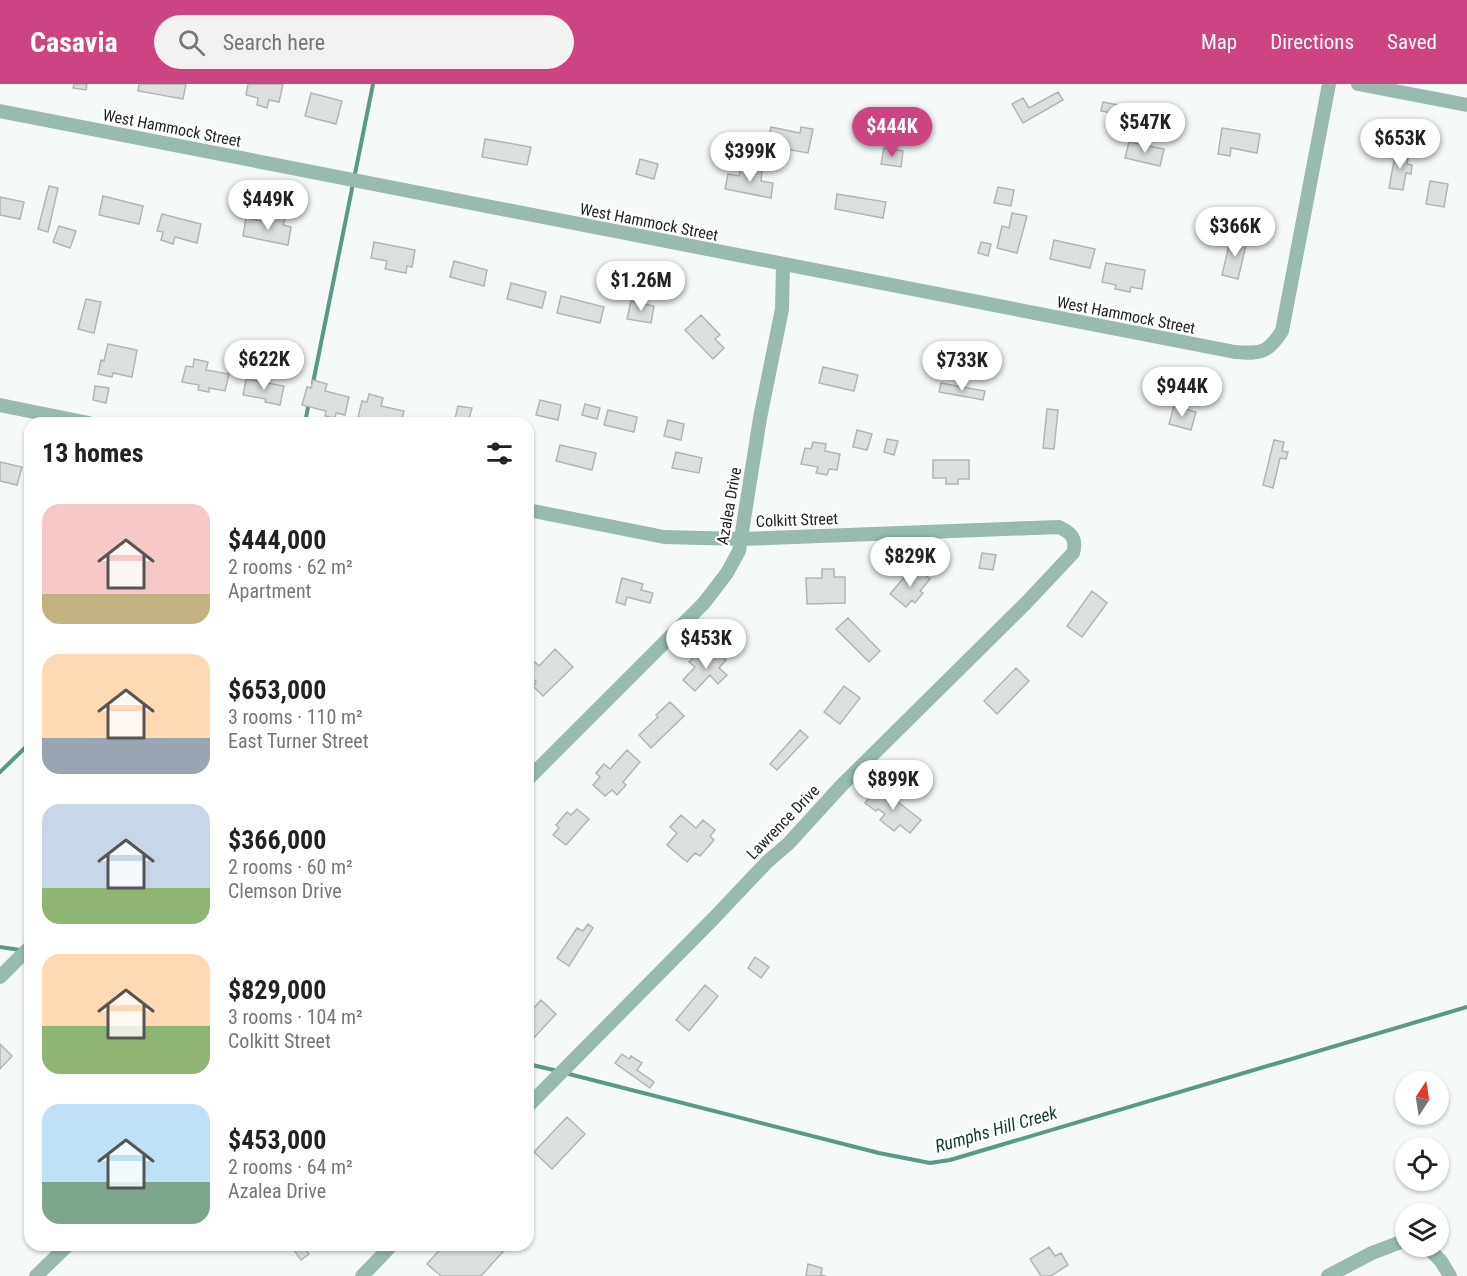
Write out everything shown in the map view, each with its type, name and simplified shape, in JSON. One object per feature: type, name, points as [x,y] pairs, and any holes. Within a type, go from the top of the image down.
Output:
[{"type":"street","name":"West Hammock Street","points":[[0,111],[783,265],[1235,352],[1257,354],[1272,346],[1282,331],[1329,84]]},
{"type":"street","points":[[1358,84],[1467,105]]},
{"type":"street","name":"Azalea Drive","points":[[534,773],[704,603],[736,558],[760,418],[782,309],[783,265]]},
{"type":"street","points":[[0,405],[59,417]]},
{"type":"street","name":"Colkitt Street","points":[[534,511],[664,537],[741,538],[1059,527],[1070,532]]},
{"type":"street","name":"Lawrence Drive","points":[[534,1100],[767,862],[788,844],[841,786],[1042,586],[1073,553],[1074,538],[1070,532]]},
{"type":"street","points":[[0,977],[24,953]]},
{"type":"street","points":[[1328,1276],[1372,1253],[1395,1244]]},
{"type":"street","points":[[36,1276],[62,1251]]},
{"type":"street","points":[[362,1276],[386,1251]]},
{"type":"street","points":[[1437,1257],[1450,1276]]},
{"type":"building","points":[[74,84],[87,84],[86,90],[73,88]]},
{"type":"building","points":[[139,84],[186,84],[183,99],[138,91]]},
{"type":"building","points":[[248,84],[283,84],[279,102],[269,100],[267,108],[257,105],[258,98],[246,95]]},
{"type":"building","points":[[1058,92],[1063,100],[1023,123],[1012,104],[1023,98],[1029,108]]},
{"type":"building","points":[[311,93],[342,101],[336,124],[305,116]]},
{"type":"building","points":[[1103,102],[1145,110],[1143,119],[1101,111]]},
{"type":"building","points":[[771,127],[800,133],[801,127],[813,129],[808,153],[767,146]]},
{"type":"building","points":[[1222,128],[1260,134],[1257,153],[1231,148],[1230,156],[1218,154]]},
{"type":"building","points":[[485,139],[531,147],[527,165],[482,157]]},
{"type":"building","points":[[1129,142],[1164,149],[1160,166],[1125,158]]},
{"type":"building","points":[[884,148],[903,151],[901,167],[881,164]]},
{"type":"building","points":[[1396,150],[1409,152],[1407,164],[1412,165],[1411,174],[1406,173],[1403,190],[1389,188]]},
{"type":"building","points":[[640,159],[658,164],[654,179],[636,174]]},
{"type":"building","points":[[741,167],[762,171],[761,181],[773,183],[771,198],[725,189],[728,174],[739,176]]},
{"type":"building","points":[[1430,181],[1448,184],[1444,207],[1426,204]]},
{"type":"building","points":[[49,186],[58,188],[48,232],[38,229]]},
{"type":"building","points":[[998,187],[1014,190],[1011,206],[994,203]]},
{"type":"building","points":[[837,194],[886,202],[883,218],[835,209]]},
{"type":"building","points":[[103,196],[143,206],[139,224],[99,215]]},
{"type":"building","points":[[0,197],[24,202],[20,219],[0,215]]},
{"type":"building","points":[[1012,213],[1027,216],[1017,253],[997,248],[1002,226],[1009,228]]},
{"type":"building","points":[[162,214],[201,224],[197,243],[175,237],[173,244],[161,240],[163,232],[157,231]]},
{"type":"building","points":[[274,217],[285,219],[283,225],[291,227],[288,245],[243,236],[246,218],[272,223]]},
{"type":"building","points":[[59,226],[76,231],[70,248],[53,242]]},
{"type":"building","points":[[1231,237],[1247,241],[1238,279],[1222,275]]},
{"type":"building","points":[[1054,240],[1095,249],[1090,268],[1050,259]]},
{"type":"building","points":[[374,242],[415,250],[412,267],[407,266],[406,273],[385,269],[387,261],[371,258]]},
{"type":"building","points":[[981,242],[991,244],[988,256],[978,253]]},
{"type":"building","points":[[454,261],[487,270],[484,286],[450,277]]},
{"type":"building","points":[[1106,263],[1145,270],[1142,289],[1131,287],[1130,292],[1115,289],[1116,285],[1102,282]]},
{"type":"building","points":[[511,283],[546,292],[542,308],[507,299]]},
{"type":"building","points":[[561,296],[604,307],[600,323],[557,313]]},
{"type":"building","points":[[86,299],[101,302],[94,333],[78,329]]},
{"type":"building","points":[[631,301],[654,306],[651,323],[627,319]]},
{"type":"building","points":[[701,315],[720,335],[715,339],[724,348],[713,359],[685,330]]},
{"type":"building","points":[[108,344],[137,350],[132,377],[113,373],[112,377],[98,374]]},
{"type":"building","points":[[194,359],[208,362],[206,370],[229,374],[225,391],[209,388],[209,392],[198,390],[199,385],[182,382],[186,366],[193,367]]},
{"type":"building","points":[[823,367],[858,375],[854,391],[819,383]]},
{"type":"building","points":[[246,379],[284,386],[280,405],[265,402],[266,399],[243,395]]},
{"type":"building","points":[[313,380],[327,384],[325,391],[349,397],[345,415],[336,413],[335,417],[325,416],[326,411],[302,405],[307,387],[311,388]]},
{"type":"building","points":[[941,383],[985,391],[983,400],[939,392]]},
{"type":"building","points":[[95,386],[109,388],[106,403],[93,400]]},
{"type":"building","points":[[369,394],[383,398],[381,406],[404,411],[402,417],[358,417],[362,401],[367,402]]},
{"type":"building","points":[[540,400],[561,405],[558,420],[536,415]]},
{"type":"building","points":[[585,404],[600,408],[597,419],[582,415]]},
{"type":"building","points":[[458,406],[472,408],[470,417],[455,417]]},
{"type":"building","points":[[1174,406],[1196,412],[1191,430],[1169,424]]},
{"type":"building","points":[[1047,409],[1058,410],[1054,449],[1043,448]]},
{"type":"building","points":[[608,410],[637,417],[634,432],[604,425]]},
{"type":"building","points":[[668,420],[684,424],[681,440],[664,436]]},
{"type":"building","points":[[857,430],[872,434],[867,450],[853,447]]},
{"type":"building","points":[[887,439],[898,441],[894,455],[884,452]]},
{"type":"building","points":[[1274,440],[1284,442],[1282,451],[1288,452],[1286,459],[1280,458],[1273,488],[1263,485]]},
{"type":"building","points":[[813,442],[826,444],[825,451],[840,454],[837,470],[829,469],[827,475],[816,473],[818,467],[801,464],[805,448],[811,449]]},
{"type":"building","points":[[560,445],[596,453],[592,470],[556,461]]},
{"type":"building","points":[[676,452],[702,458],[699,473],[672,468]]},
{"type":"building","points":[[933,460],[969,460],[969,479],[958,479],[958,484],[946,484],[946,478],[933,478]]},
{"type":"building","points":[[0,462],[22,467],[17,485],[0,481]]},
{"type":"building","points":[[982,553],[996,555],[993,570],[979,568]]},
{"type":"building","points":[[917,568],[930,579],[920,591],[923,593],[915,603],[912,600],[906,607],[890,594],[907,574],[910,576]]},
{"type":"building","points":[[822,569],[834,569],[834,577],[845,577],[845,603],[807,604],[806,578],[822,578]]},
{"type":"building","points":[[622,578],[643,584],[641,590],[653,593],[650,603],[627,597],[625,605],[616,602]]},
{"type":"building","points":[[1092,591],[1107,603],[1082,637],[1067,626]]},
{"type":"building","points":[[848,618],[880,651],[869,662],[836,629]]},
{"type":"building","points":[[555,649],[573,667],[543,696],[534,687],[536,682],[534,663],[539,666]]},
{"type":"building","points":[[713,649],[726,660],[719,668],[727,675],[718,684],[710,675],[695,691],[683,680],[695,667],[689,662],[697,654],[703,660]]},
{"type":"building","points":[[1016,668],[1029,681],[997,714],[984,701]]},
{"type":"building","points":[[844,686],[860,698],[840,724],[824,712]]},
{"type":"building","points":[[670,702],[684,716],[651,748],[639,735]]},
{"type":"building","points":[[800,730],[808,737],[777,770],[770,764]]},
{"type":"building","points":[[627,750],[640,762],[623,782],[626,785],[617,795],[612,790],[605,796],[593,785],[600,777],[596,773],[604,764],[610,769]]},
{"type":"building","points":[[879,787],[921,820],[910,833],[900,825],[894,831],[880,820],[885,814],[865,803]]},
{"type":"building","points":[[577,809],[589,819],[566,845],[553,835],[559,828],[556,825],[567,812],[571,815]]},
{"type":"building","points":[[681,815],[696,828],[703,820],[715,830],[710,836],[714,840],[700,856],[695,853],[687,862],[667,845],[677,833],[670,827]]},
{"type":"building","points":[[588,924],[593,928],[569,966],[557,958],[577,928],[583,931]]},
{"type":"building","points":[[755,957],[769,967],[761,978],[748,968]]},
{"type":"building","points":[[705,985],[718,996],[689,1031],[676,1020]]},
{"type":"building","points":[[541,1000],[556,1014],[534,1038],[534,1008]]},
{"type":"building","points":[[0,1044],[12,1056],[0,1069]]},
{"type":"building","points":[[622,1054],[629,1059],[631,1056],[642,1063],[637,1070],[654,1082],[650,1088],[615,1063]]},
{"type":"building","points":[[567,1117],[585,1134],[552,1169],[534,1152]]},
{"type":"building","points":[[1049,1247],[1055,1256],[1061,1253],[1068,1265],[1051,1276],[1041,1276],[1030,1259]]},
{"type":"building","points":[[294,1251],[307,1251],[309,1254],[301,1260]]},
{"type":"building","points":[[439,1251],[504,1251],[481,1276],[441,1276],[427,1264]]},
{"type":"building","points":[[808,1264],[822,1268],[821,1275],[826,1276],[806,1276]]},
{"type":"waterway","points":[[313,383],[373,84]]},
{"type":"waterway","points":[[306,417],[309,402]]},
{"type":"waterway","points":[[0,772],[24,749]]},
{"type":"waterway","name":"Rumphs Hill Creek","points":[[0,947],[20,950]]},
{"type":"waterway","name":"Rumphs Hill Creek","points":[[565,1073],[879,1153],[930,1163],[950,1160],[1467,1007]]},
{"type":"waterway","name":"Rumphs Hill Creek","points":[[534,1065],[558,1071]]}]
